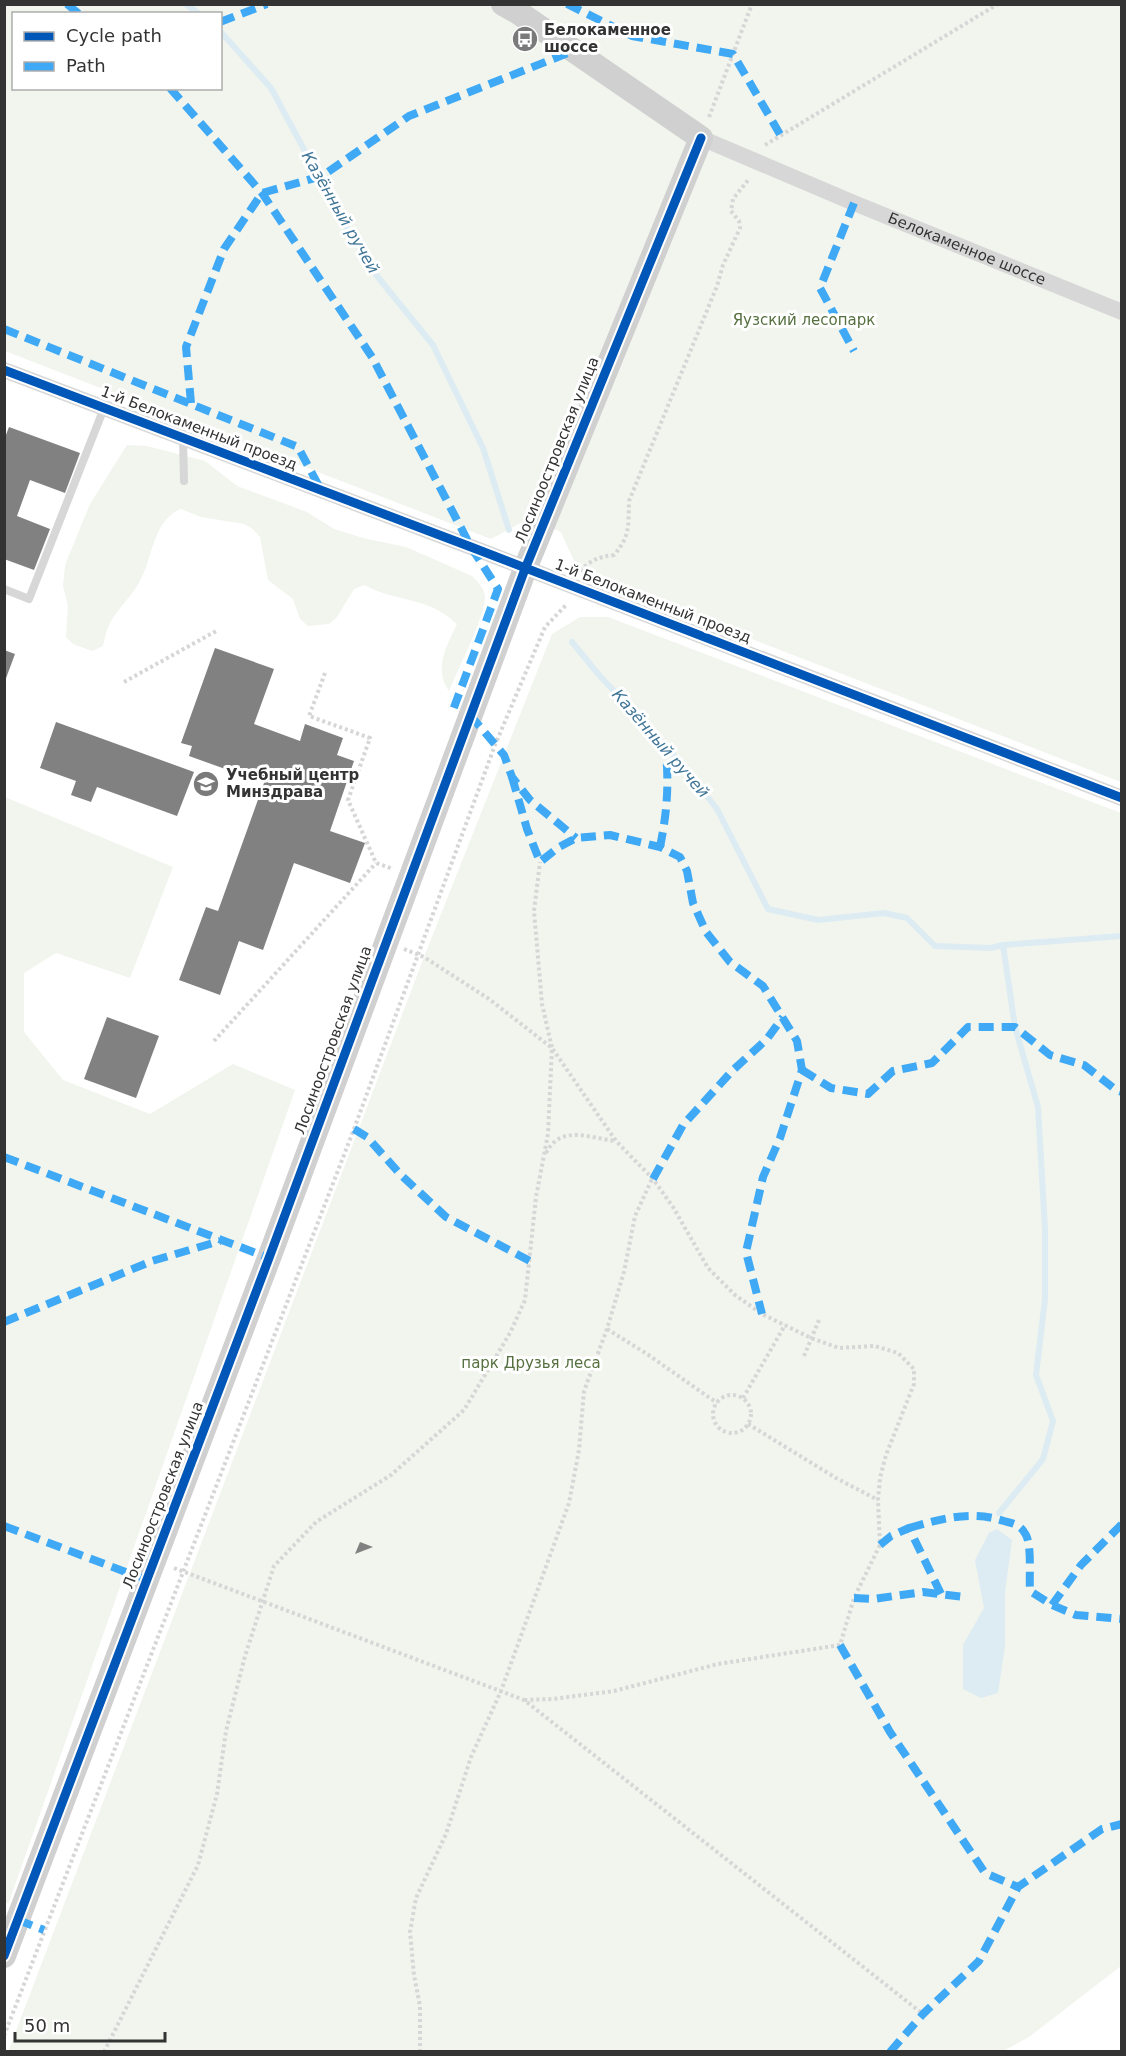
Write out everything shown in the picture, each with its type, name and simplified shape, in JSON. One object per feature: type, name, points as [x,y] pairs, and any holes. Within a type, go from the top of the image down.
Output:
[{"type":"street","name":"Белокаменное шоссе","points":[[503,4],[701,138],[1122,312]]},
{"type":"street","name":"Лосиноостровская улица","points":[[4,1956],[11,1917],[264,1269],[525,569],[701,138]]},
{"type":"street","name":"1-й Белокаменный проезд","points":[[4,370],[1122,798]]},
{"type":"lane","points":[[4,590],[29,599],[104,408]]},
{"type":"lane","points":[[183,438],[184,481]]},
{"type":"path","points":[[701,138],[752,4]]},
{"type":"path","points":[[764,146],[998,4]]},
{"type":"path","points":[[579,572],[590,560],[614,555],[625,542],[628,530],[629,501],[717,286],[723,265],[740,228],[739,221],[731,211],[733,199],[749,179]]},
{"type":"path","points":[[4,2036],[322,1214],[495,745],[545,627],[567,604]]},
{"type":"path","points":[[124,682],[218,630]]},
{"type":"path","points":[[214,1041],[376,862],[348,800],[370,738],[309,716],[325,673]]},
{"type":"path","points":[[104,2052],[198,1865],[217,1794],[226,1731],[245,1656],[274,1566],[316,1522],[391,1475],[464,1410],[510,1333],[525,1299],[536,1197],[548,1134],[552,1048],[542,1004],[534,911],[540,862]]},
{"type":"path","points":[[385,943],[418,954],[489,999],[552,1048],[616,1141],[653,1179],[673,1207],[708,1268],[735,1295],[762,1314],[811,1338],[839,1348],[875,1346],[898,1353],[914,1369],[914,1384],[886,1455],[880,1478],[878,1500],[880,1545],[854,1598],[840,1645],[718,1664],[614,1691],[553,1699],[524,1700]]},
{"type":"path","points":[[544,1156],[550,1144],[560,1136],[572,1134],[616,1141]]},
{"type":"path","points":[[420,2052],[420,2007],[414,1976],[410,1932],[416,1898],[446,1834],[471,1757],[501,1691],[569,1503],[579,1450],[584,1391],[607,1329],[624,1272],[635,1216],[653,1179]]},
{"type":"path","points":[[804,1356],[819,1320]]},
{"type":"path","points":[[743,1398],[785,1325]]},
{"type":"path","points":[[607,1329],[717,1403]]},
{"type":"path","points":[[729,1395],[743,1398],[751,1410],[748,1424],[736,1432],[722,1430],[714,1417],[717,1403],[729,1395]]},
{"type":"path","points":[[748,1424],[836,1479],[878,1500]]},
{"type":"path","points":[[189,1574],[524,1700],[923,2014]]},
{"type":"green space","name":"Яузский лесопарк","points":[[4,5],[1121,5],[1121,782],[579,572],[561,532],[528,519],[491,539],[5,351]]},
{"type":"green space","points":[[127,445],[147,446],[205,461],[237,486],[307,512],[334,529],[406,547],[472,576],[484,592],[484,603],[477,628],[449,691],[442,674],[443,657],[457,624],[445,615],[434,608],[388,595],[364,585],[354,589],[337,617],[329,624],[308,626],[300,619],[293,599],[268,580],[260,537],[253,529],[244,524],[201,517],[181,509],[172,514],[159,530],[140,581],[110,623],[103,646],[92,651],[73,644],[66,637],[68,606],[63,586],[65,565],[90,504]]},
{"type":"green space","name":"парк Друзья леса","points":[[580,617],[608,617],[1121,813],[1121,1966],[1029,2037],[1003,2051],[8,2052],[424,957],[552,634]]},
{"type":"green space","points":[[5,797],[173,867],[130,978],[56,953],[24,973],[24,1032],[63,1080],[150,1114],[233,1064],[295,1090],[9,1902],[5,1904]]},
{"type":"shaded area","points":[[997,1529],[1012,1540],[1005,1592],[1005,1646],[998,1693],[981,1698],[963,1689],[963,1645],[984,1608],[975,1560],[989,1533]]},
{"type":"building","points":[[9,427],[80,453],[65,493],[30,480],[17,516],[50,529],[34,570],[4,559],[4,440]]},
{"type":"building","points":[[215,648],[274,669],[254,724],[300,741],[305,724],[343,738],[337,755],[354,761],[330,831],[365,843],[350,883],[294,863],[263,950],[239,941],[220,995],[179,980],[206,907],[218,911],[264,783],[189,756],[192,746],[181,743]]},
{"type":"building","points":[[4,650],[15,654],[5,681],[4,681]]},
{"type":"building","points":[[56,722],[194,772],[177,816],[97,787],[91,802],[71,795],[76,781],[40,768]]},
{"type":"building","points":[[107,1017],[159,1036],[136,1098],[84,1079]]},
{"type":"building","points":[[360,1542],[373,1547],[355,1554]]},
{"type":"waterway","name":"Казённый ручей","points":[[186,4],[196,12]]},
{"type":"waterway","name":"Казённый ручей","points":[[222,33],[271,88],[343,222],[377,276],[433,345],[483,448],[509,530]]},
{"type":"waterway","name":"Казённый ручей","points":[[572,642],[599,675],[682,764],[717,809],[768,909],[818,920],[884,913],[907,918],[935,946],[990,948],[1003,945],[1122,936]]},
{"type":"waterway","points":[[999,1513],[1043,1459],[1053,1421],[1036,1375],[1045,1299],[1045,1229],[1038,1107],[1015,1027],[1003,945]]},
{"type":"marked path","points":[[67,4],[77,12]]},
{"type":"marked path","points":[[222,21],[267,4]]},
{"type":"marked path","points":[[567,4],[632,36],[733,54],[781,136]]},
{"type":"marked path","points":[[191,403],[186,347],[224,249],[262,193],[322,176],[409,116],[573,51]]},
{"type":"marked path","points":[[172,90],[262,193],[372,357],[471,547],[498,589],[453,710]]},
{"type":"marked path","points":[[854,203],[820,288],[854,351]]},
{"type":"marked path","points":[[4,329],[298,447],[321,490]]},
{"type":"marked path","points":[[470,715],[504,755],[512,777],[530,800],[576,838]]},
{"type":"marked path","points":[[660,847],[667,800],[666,752]]},
{"type":"marked path","points":[[512,777],[527,829],[540,862],[559,847],[576,838],[610,835],[660,847],[680,857],[687,871],[693,903],[706,932],[730,962],[763,986],[797,1041],[802,1070],[780,1138],[763,1177],[746,1252],[762,1314]]},
{"type":"marked path","points":[[653,1179],[683,1125],[732,1071],[767,1039],[783,1017]]},
{"type":"marked path","points":[[802,1070],[831,1088],[868,1094],[893,1071],[932,1063],[968,1027],[1015,1027],[1050,1055],[1084,1065],[1116,1090],[1122,1092]]},
{"type":"marked path","points":[[354,1129],[367,1137],[400,1174],[446,1217],[530,1261]]},
{"type":"marked path","points":[[4,1157],[269,1258]]},
{"type":"marked path","points":[[4,1322],[152,1261],[220,1241]]},
{"type":"marked path","points":[[909,1528],[944,1519],[968,1516],[992,1518],[1014,1524],[1022,1529],[1028,1540],[1030,1591],[1052,1605],[1076,1615],[1122,1619]]},
{"type":"marked path","points":[[1052,1605],[1081,1565],[1122,1524]]},
{"type":"marked path","points":[[4,1526],[147,1580]]},
{"type":"marked path","points":[[880,1545],[891,1536],[909,1528],[941,1594]]},
{"type":"marked path","points":[[854,1598],[873,1599],[923,1592],[964,1597]]},
{"type":"marked path","points":[[840,1645],[890,1732],[985,1873],[1018,1887]]},
{"type":"marked path","points":[[890,2052],[923,2014],[979,1961],[1018,1887],[1102,1829],[1122,1824]]},
{"type":"marked path","points":[[18,1920],[44,1930]]},
{"type":"cycle path","points":[[4,1956],[269,1258],[525,569],[701,138]]},
{"type":"cycle path","points":[[4,370],[1122,798]]},
{"type":"place","name":"Белокаменное шоссе","points":[[525,39]]},
{"type":"place","name":"Учебный центр Минздрава","points":[[206,784]]}]
